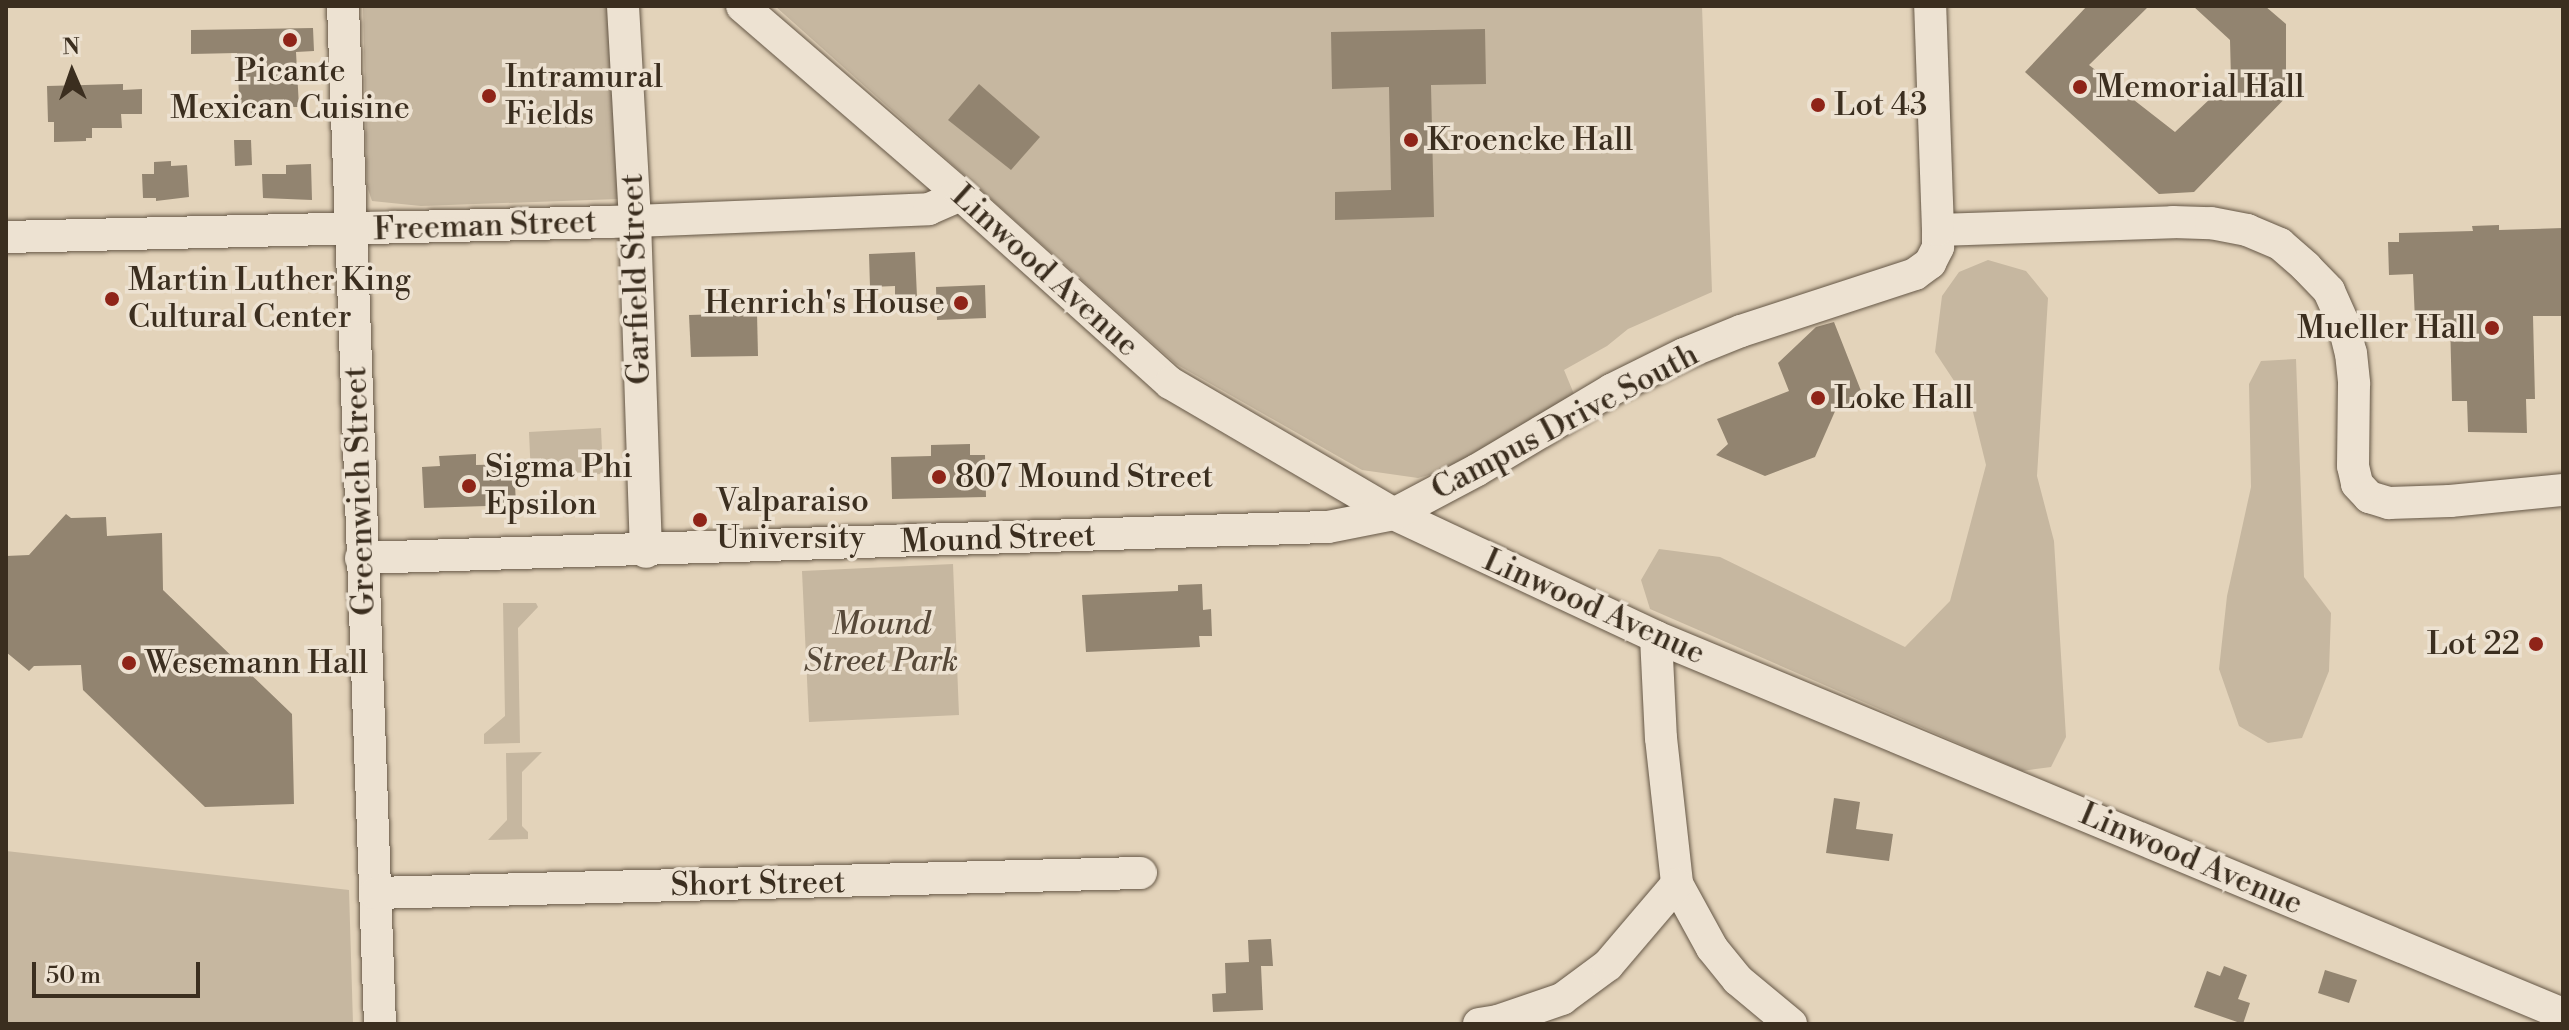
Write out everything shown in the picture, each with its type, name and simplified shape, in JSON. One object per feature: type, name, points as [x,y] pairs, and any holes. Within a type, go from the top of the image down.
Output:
[{"type":"street","name":"Greenwich Street","points":[[343,6],[354,230],[361,558],[380,1024]]},
{"type":"street","name":"Garfield Street","points":[[623,6],[635,221],[646,552]]},
{"type":"street","name":"Linwood Avenue","points":[[742,6],[961,195],[1170,383],[1394,514],[1656,637],[2563,1014]]},
{"type":"street","name":"Campus Drive South","points":[[1394,514],[1477,470],[1611,390],[1684,354],[1741,331],[1915,274],[1930,263],[1938,247],[1938,230],[1930,6]]},
{"type":"street","name":"Freeman Street","points":[[6,237],[354,230],[929,209],[961,195]]},
{"type":"street","points":[[1938,230],[2173,222],[2211,223],[2247,230],[2280,244],[2329,291],[2343,322],[2354,384],[2353,466],[2357,484],[2369,497],[2389,503],[2450,501],[2563,490]]},
{"type":"street","name":"Mound Street","points":[[361,558],[646,552],[1328,527],[1394,514]]},
{"type":"street","points":[[1656,637],[1661,738],[1677,884],[1712,948],[1738,980],[1791,1024]]},
{"type":"street","name":"Short Street","points":[[375,893],[1141,873]]},
{"type":"street","points":[[1479,1024],[1498,1021],[1562,999],[1608,965],[1677,884]]},
{"type":"green space","name":"Intramural Fields","points":[[363,6],[608,6],[618,199],[421,206],[372,201],[367,186]]},
{"type":"green space","points":[[775,6],[1702,6],[1712,292],[1628,329],[1607,346],[1564,370],[1574,394],[1450,469],[1418,478],[1362,470],[1176,364]]},
{"type":"green space","points":[[1988,260],[2026,271],[2048,298],[2037,476],[2054,541],[2066,737],[2051,767],[2022,771],[1650,609],[1641,580],[1659,549],[1720,557],[1905,647],[1950,601],[1986,465],[1972,408],[1935,352],[1942,296],[1959,272]]},
{"type":"green space","points":[[2296,359],[2304,577],[2331,613],[2329,671],[2302,738],[2268,743],[2239,726],[2219,669],[2227,596],[2251,487],[2249,384],[2261,361]]},
{"type":"green space","points":[[601,428],[603,474],[531,477],[529,432]]},
{"type":"green space","name":"Mound Street Park","points":[[953,564],[959,715],[809,722],[802,571]]},
{"type":"green space","points":[[503,603],[536,603],[538,607],[518,628],[520,743],[484,744],[484,734],[505,716]]},
{"type":"green space","points":[[542,752],[522,772],[522,826],[528,832],[528,839],[488,840],[507,820],[506,753]]},
{"type":"green space","points":[[6,851],[349,890],[353,1024],[6,1024]]},
{"type":"building","points":[[2087,6],[2149,6],[2089,65],[2175,132],[2231,79],[2230,40],[2193,6],[2265,6],[2286,24],[2286,84],[2293,90],[2194,192],[2159,194],[2025,72]]},
{"type":"building","points":[[313,28],[314,51],[296,52],[299,107],[291,107],[291,115],[240,117],[237,53],[191,54],[191,30]]},
{"type":"building","name":"Kroencke Hall","points":[[1485,29],[1486,84],[1431,85],[1434,217],[1335,220],[1335,192],[1391,190],[1389,87],[1332,89],[1331,32]]},
{"type":"building","points":[[123,84],[123,90],[142,89],[142,114],[121,114],[122,128],[92,128],[92,138],[86,138],[86,141],[54,142],[54,122],[48,122],[47,86]]},
{"type":"building","points":[[979,84],[1040,137],[1011,170],[948,120]]},
{"type":"building","points":[[234,140],[251,140],[252,165],[235,166]]},
{"type":"building","points":[[171,161],[171,166],[187,165],[189,197],[156,201],[156,198],[143,198],[142,174],[154,174],[154,162]]},
{"type":"building","points":[[311,164],[312,200],[263,198],[262,174],[286,174],[286,165]]},
{"type":"building","name":"Mueller Hall","points":[[2499,225],[2499,230],[2563,228],[2563,316],[2533,316],[2535,399],[2526,399],[2527,433],[2468,432],[2467,401],[2452,401],[2450,320],[2415,321],[2413,274],[2389,275],[2388,242],[2399,242],[2399,233],[2473,231],[2472,226]]},
{"type":"building","points":[[915,252],[917,297],[895,298],[895,286],[870,287],[869,254]]},
{"type":"building","name":"Henrich's House","points":[[985,285],[986,318],[937,320],[936,287]]},
{"type":"building","points":[[757,313],[758,356],[691,357],[689,315]]},
{"type":"building","name":"Loke Hall","points":[[1834,322],[1865,401],[1856,410],[1836,409],[1815,457],[1765,476],[1716,455],[1728,444],[1717,419],[1789,391],[1778,363],[1816,327]]},
{"type":"building","name":"807 Mound Street","points":[[970,444],[970,455],[985,455],[986,497],[892,499],[891,457],[931,456],[931,445]]},
{"type":"building","name":"Sigma Phi Epsilon","points":[[476,454],[476,465],[514,464],[516,505],[424,508],[422,467],[440,466],[439,456]]},
{"type":"building","name":"Wesemann Hall","points":[[66,514],[71,518],[106,517],[107,536],[162,533],[163,590],[292,714],[294,804],[205,807],[83,690],[81,665],[34,666],[29,671],[6,652],[6,556],[29,555]]},
{"type":"building","points":[[1202,584],[1203,610],[1211,609],[1212,636],[1199,636],[1200,647],[1086,652],[1082,595],[1178,591],[1178,585]]},
{"type":"building","points":[[1834,798],[1860,802],[1856,829],[1893,834],[1889,861],[1826,853]]},
{"type":"building","points":[[1271,939],[1273,966],[1261,966],[1263,1010],[1213,1012],[1212,994],[1226,993],[1225,963],[1249,962],[1248,940]]},
{"type":"building","points":[[2224,966],[2247,975],[2238,999],[2250,1003],[2243,1024],[2194,1007],[2207,971],[2220,976]]},
{"type":"building","points":[[2325,970],[2357,980],[2349,1003],[2318,993]]},
{"type":"place","name":"Picante Mexican Cuisine","points":[[290,40]]},
{"type":"place","name":"Memorial Hall","points":[[2080,87]]},
{"type":"place","name":"Intramural Fields","points":[[489,96]]},
{"type":"place","name":"Lot 43","points":[[1818,105]]},
{"type":"place","name":"Kroencke Hall","points":[[1411,140]]},
{"type":"place","name":"Martin Luther King Cultural Center","points":[[112,299]]},
{"type":"place","name":"Henrich's House","points":[[961,303]]},
{"type":"place","name":"Mueller Hall","points":[[2492,328]]},
{"type":"place","name":"Loke Hall","points":[[1818,398]]},
{"type":"place","name":"807 Mound Street","points":[[939,477]]},
{"type":"place","name":"Sigma Phi Epsilon","points":[[469,486]]},
{"type":"place","name":"Valparaiso University","points":[[700,520]]},
{"type":"place","name":"Lot 22","points":[[2536,644]]},
{"type":"place","name":"Wesemann Hall","points":[[129,663]]}]
